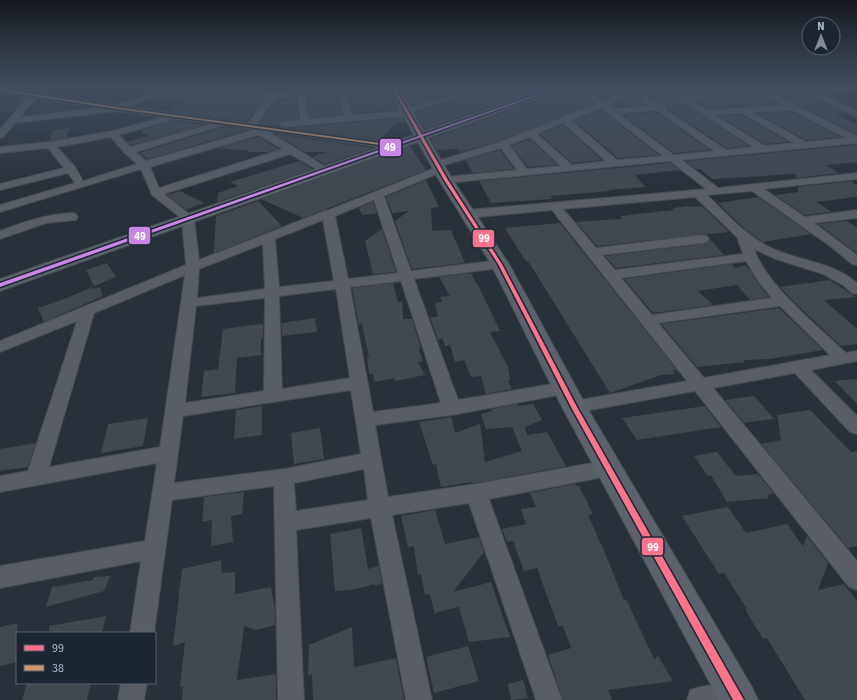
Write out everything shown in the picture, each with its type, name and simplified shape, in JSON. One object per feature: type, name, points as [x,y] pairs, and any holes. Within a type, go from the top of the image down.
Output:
[{"type":"street","points":[[0,136],[11,121]]},
{"type":"street","points":[[8,160],[52,147],[113,134],[163,121]]},
{"type":"street","points":[[222,121],[260,128],[394,146]]},
{"type":"street","points":[[260,128],[262,121]]},
{"type":"street","points":[[0,209],[260,128],[319,121]]},
{"type":"street","points":[[412,121],[467,214],[500,264],[569,398],[737,697],[700,700]]},
{"type":"street","points":[[0,285],[324,169],[464,121]]},
{"type":"street","points":[[1,348],[193,267],[328,213],[441,171],[560,121]]},
{"type":"street","points":[[566,121],[615,164]]},
{"type":"street","points":[[622,121],[716,191]]},
{"type":"street","points":[[676,121],[724,153]]},
{"type":"street","points":[[719,121],[763,149]]},
{"type":"street","points":[[761,121],[804,145]]},
{"type":"street","points":[[820,121],[857,140]]},
{"type":"street","points":[[128,150],[226,122]]},
{"type":"street","points":[[260,128],[291,150],[324,169]]},
{"type":"street","points":[[531,133],[570,168]]},
{"type":"street","points":[[113,134],[118,142],[144,165],[156,193],[188,218],[193,267],[175,411],[142,632]]},
{"type":"street","points":[[441,171],[524,172],[857,140]]},
{"type":"street","points":[[503,144],[524,172]]},
{"type":"street","points":[[0,150],[52,147]]},
{"type":"street","points":[[52,147],[81,185]]},
{"type":"street","points":[[156,193],[291,150]]},
{"type":"street","points":[[0,187],[70,169]]},
{"type":"street","points":[[467,214],[855,178]]},
{"type":"street","points":[[754,187],[804,221],[856,260],[839,277]]},
{"type":"street","points":[[698,193],[743,236],[769,251],[811,265],[839,277],[857,289]]},
{"type":"street","points":[[378,195],[452,408]]},
{"type":"street","points":[[555,206],[857,579]]},
{"type":"street","points":[[328,213],[342,284],[380,508],[419,700]]},
{"type":"street","points":[[804,221],[857,214]]},
{"type":"street","points":[[0,235],[41,221],[72,217]]},
{"type":"street","points":[[743,236],[750,257],[763,278],[783,301],[849,357]]},
{"type":"street","points":[[269,237],[272,293],[273,397]]},
{"type":"street","points":[[591,252],[703,239]]},
{"type":"street","points":[[610,275],[750,257]]},
{"type":"street","points":[[188,303],[500,264]]},
{"type":"street","points":[[646,320],[783,301]]},
{"type":"street","points":[[36,477],[88,310]]},
{"type":"street","points":[[364,420],[452,408],[569,398],[698,384],[849,357]]},
{"type":"street","points":[[798,366],[857,427]]},
{"type":"street","points":[[175,411],[359,383]]},
{"type":"street","points":[[0,484],[168,453]]},
{"type":"street","points":[[162,494],[284,476],[372,460]]},
{"type":"street","points":[[285,522],[476,493],[609,468]]},
{"type":"street","points":[[284,476],[291,700]]},
{"type":"street","points":[[476,493],[549,700]]},
{"type":"street","points":[[0,577],[154,549]]},
{"type":"street","points":[[132,700],[134,684]]},
{"type":"building","points":[[175,121],[205,125],[130,145],[127,142],[148,136],[141,132],[144,129]]},
{"type":"building","points":[[262,121],[284,121],[279,123],[280,126],[260,124]]},
{"type":"building","points":[[373,121],[404,121],[405,122],[395,123],[380,140],[291,128]]},
{"type":"building","points":[[420,121],[449,121],[425,129]]},
{"type":"building","points":[[481,121],[551,121],[500,141],[460,152],[459,149],[437,150],[430,139]]},
{"type":"building","points":[[575,121],[615,121],[659,155],[618,158]]},
{"type":"building","points":[[631,121],[668,121],[710,150],[674,153]]},
{"type":"building","points":[[686,121],[711,121],[749,146],[726,148]]},
{"type":"building","points":[[728,121],[751,121],[789,142],[765,144]]},
{"type":"building","points":[[771,121],[808,121],[841,137],[806,140]]},
{"type":"building","points":[[830,121],[848,121],[857,125],[857,134]]},
{"type":"building","points":[[563,125],[602,160],[572,163],[540,134]]},
{"type":"building","points":[[224,127],[247,130],[148,159],[139,153]]},
{"type":"building","points":[[70,128],[66,138],[49,141],[53,130]]},
{"type":"building","points":[[275,134],[373,148],[325,164],[312,157],[327,152],[305,152]]},
{"type":"building","points":[[258,137],[279,149],[268,152],[248,152],[249,151],[219,148]]},
{"type":"building","points":[[530,139],[558,165],[528,167],[511,146]]},
{"type":"building","points":[[857,145],[857,162],[826,165],[839,173],[797,178],[796,174],[712,179],[700,169],[696,169],[686,161]]},
{"type":"building","points":[[410,146],[426,170],[303,218],[261,199]]},
{"type":"building","points":[[500,150],[514,169],[473,173],[465,160]]},
{"type":"building","points":[[299,161],[313,169],[217,202],[218,193],[238,186],[230,182]]},
{"type":"building","points":[[670,163],[680,170],[635,175],[645,187],[550,196],[552,199],[491,203],[479,181]]},
{"type":"building","points":[[426,180],[439,207],[431,208],[432,231],[451,230],[465,263],[412,269],[395,221],[409,211],[392,213],[386,197]]},
{"type":"building","points":[[851,181],[857,185],[857,197],[816,202],[832,212],[805,215],[775,195],[798,192],[798,187]]},
{"type":"building","points":[[180,191],[204,203],[186,210],[167,195]]},
{"type":"building","points":[[758,197],[811,234],[763,242],[746,230],[718,203]]},
{"type":"building","points":[[258,201],[282,226],[214,253],[216,216]]},
{"type":"building","points":[[373,202],[377,214],[362,215],[359,208]]},
{"type":"building","points":[[702,206],[729,232],[597,246],[576,222],[621,219],[621,216],[673,210],[673,208]]},
{"type":"building","points":[[846,221],[857,227],[857,253],[818,224]]},
{"type":"building","points":[[560,223],[677,370],[672,371],[675,374],[661,375],[610,393],[530,264],[523,257],[505,228]]},
{"type":"building","points":[[382,229],[396,272],[373,274],[365,241]]},
{"type":"building","points":[[710,239],[724,255],[616,268],[605,256],[703,244],[708,243]]},
{"type":"building","points":[[107,263],[116,277],[94,286],[86,270]]},
{"type":"building","points":[[732,264],[735,268],[745,265],[769,297],[750,300],[737,285],[698,291],[713,305],[653,313],[624,279]]},
{"type":"building","points":[[471,273],[500,331],[490,332],[508,367],[510,379],[508,381],[512,389],[486,394],[481,376],[471,377],[464,360],[455,362],[450,345],[445,346],[442,338],[438,340],[430,317],[438,317],[435,303],[442,302],[440,297],[450,296],[439,277]]},
{"type":"building","points":[[830,280],[856,297],[824,300],[857,329],[857,344],[841,346],[780,287]]},
{"type":"building","points":[[393,283],[398,302],[402,301],[403,319],[412,319],[421,348],[419,349],[423,361],[418,362],[425,375],[395,381],[395,378],[375,382],[373,374],[369,374],[367,357],[369,357],[362,324],[359,325],[352,288]]},
{"type":"building","points":[[92,287],[93,289],[100,287],[103,296],[44,322],[38,308]]},
{"type":"building","points":[[779,308],[823,350],[769,359],[744,360],[745,362],[697,367],[661,324]]},
{"type":"building","points":[[315,318],[317,332],[282,336],[281,323]]},
{"type":"building","points":[[262,324],[263,339],[261,339],[261,355],[237,358],[235,393],[201,397],[204,371],[218,369],[223,329]]},
{"type":"building","points":[[857,379],[857,404],[835,381]]},
{"type":"building","points":[[754,396],[774,419],[744,423],[725,400]]},
{"type":"building","points":[[518,404],[518,406],[533,404],[542,420],[525,427],[527,435],[547,432],[566,466],[476,483],[472,482],[441,487],[436,464],[433,465],[419,422],[451,417],[455,433],[480,424],[485,462],[522,451],[512,427],[486,429],[481,414],[492,411],[491,409]]},
{"type":"building","points":[[262,406],[262,435],[234,439],[236,410]]},
{"type":"building","points":[[705,406],[721,427],[637,440],[622,418]]},
{"type":"building","points":[[810,410],[851,452],[857,451],[857,546],[848,548],[761,444],[781,440],[777,415]]},
{"type":"building","points":[[148,418],[143,446],[101,453],[108,424]]},
{"type":"building","points":[[320,428],[324,459],[294,464],[291,433]]},
{"type":"building","points":[[36,443],[28,467],[0,471],[0,449]]},
{"type":"building","points":[[717,452],[736,476],[758,474],[774,494],[767,495],[769,498],[727,502],[711,475],[708,476],[694,456]]},
{"type":"building","points":[[575,484],[576,486],[579,486],[593,514],[588,515],[624,600],[626,599],[654,659],[658,656],[673,681],[608,690],[612,700],[563,700],[548,655],[571,648],[563,626],[558,626],[537,568],[524,571],[513,541],[507,542],[502,529],[526,524],[521,509],[536,507],[530,493]]},
{"type":"building","points":[[244,492],[242,514],[231,516],[233,542],[211,546],[212,520],[202,522],[204,497]]},
{"type":"building","points":[[728,507],[746,533],[787,524],[803,546],[807,536],[828,563],[818,590],[844,584],[857,601],[857,700],[805,700],[767,638],[763,639],[745,609],[747,609],[724,573],[719,574],[682,516]]},
{"type":"building","points":[[435,510],[445,544],[479,537],[484,552],[453,592],[491,582],[510,637],[469,642],[459,607],[437,612],[435,615],[430,594],[425,595],[421,574],[418,575],[414,546],[408,547],[401,516]]},
{"type":"building","points":[[361,528],[368,569],[379,566],[382,583],[375,586],[375,584],[351,590],[335,591],[330,534]]},
{"type":"building","points":[[221,560],[222,573],[235,572],[235,594],[271,587],[275,609],[275,625],[256,630],[244,626],[237,680],[276,674],[276,700],[182,700],[183,686],[180,687],[185,642],[173,646],[182,569]]},
{"type":"building","points":[[110,576],[104,591],[46,607],[52,587],[93,580],[94,577]]},
{"type":"building","points":[[106,616],[102,632],[49,632],[49,626]]},
{"type":"building","points":[[17,623],[16,662],[0,666],[0,627]]},
{"type":"building","points":[[352,627],[354,667],[396,658],[404,700],[313,700],[312,674],[308,675],[309,645]]},
{"type":"building","points":[[468,646],[479,681],[434,693],[426,657]]},
{"type":"building","points":[[523,680],[528,698],[511,700],[508,684]]},
{"type":"building","points":[[27,684],[91,684],[87,700],[22,700]]},
{"type":"transit line","name":"38","points":[[210,121],[380,144]]},
{"type":"transit line","name":"99","points":[[412,121],[446,180],[500,264],[574,407],[739,700]]},
{"type":"transit line","name":"49","points":[[0,285],[465,121]]}]
